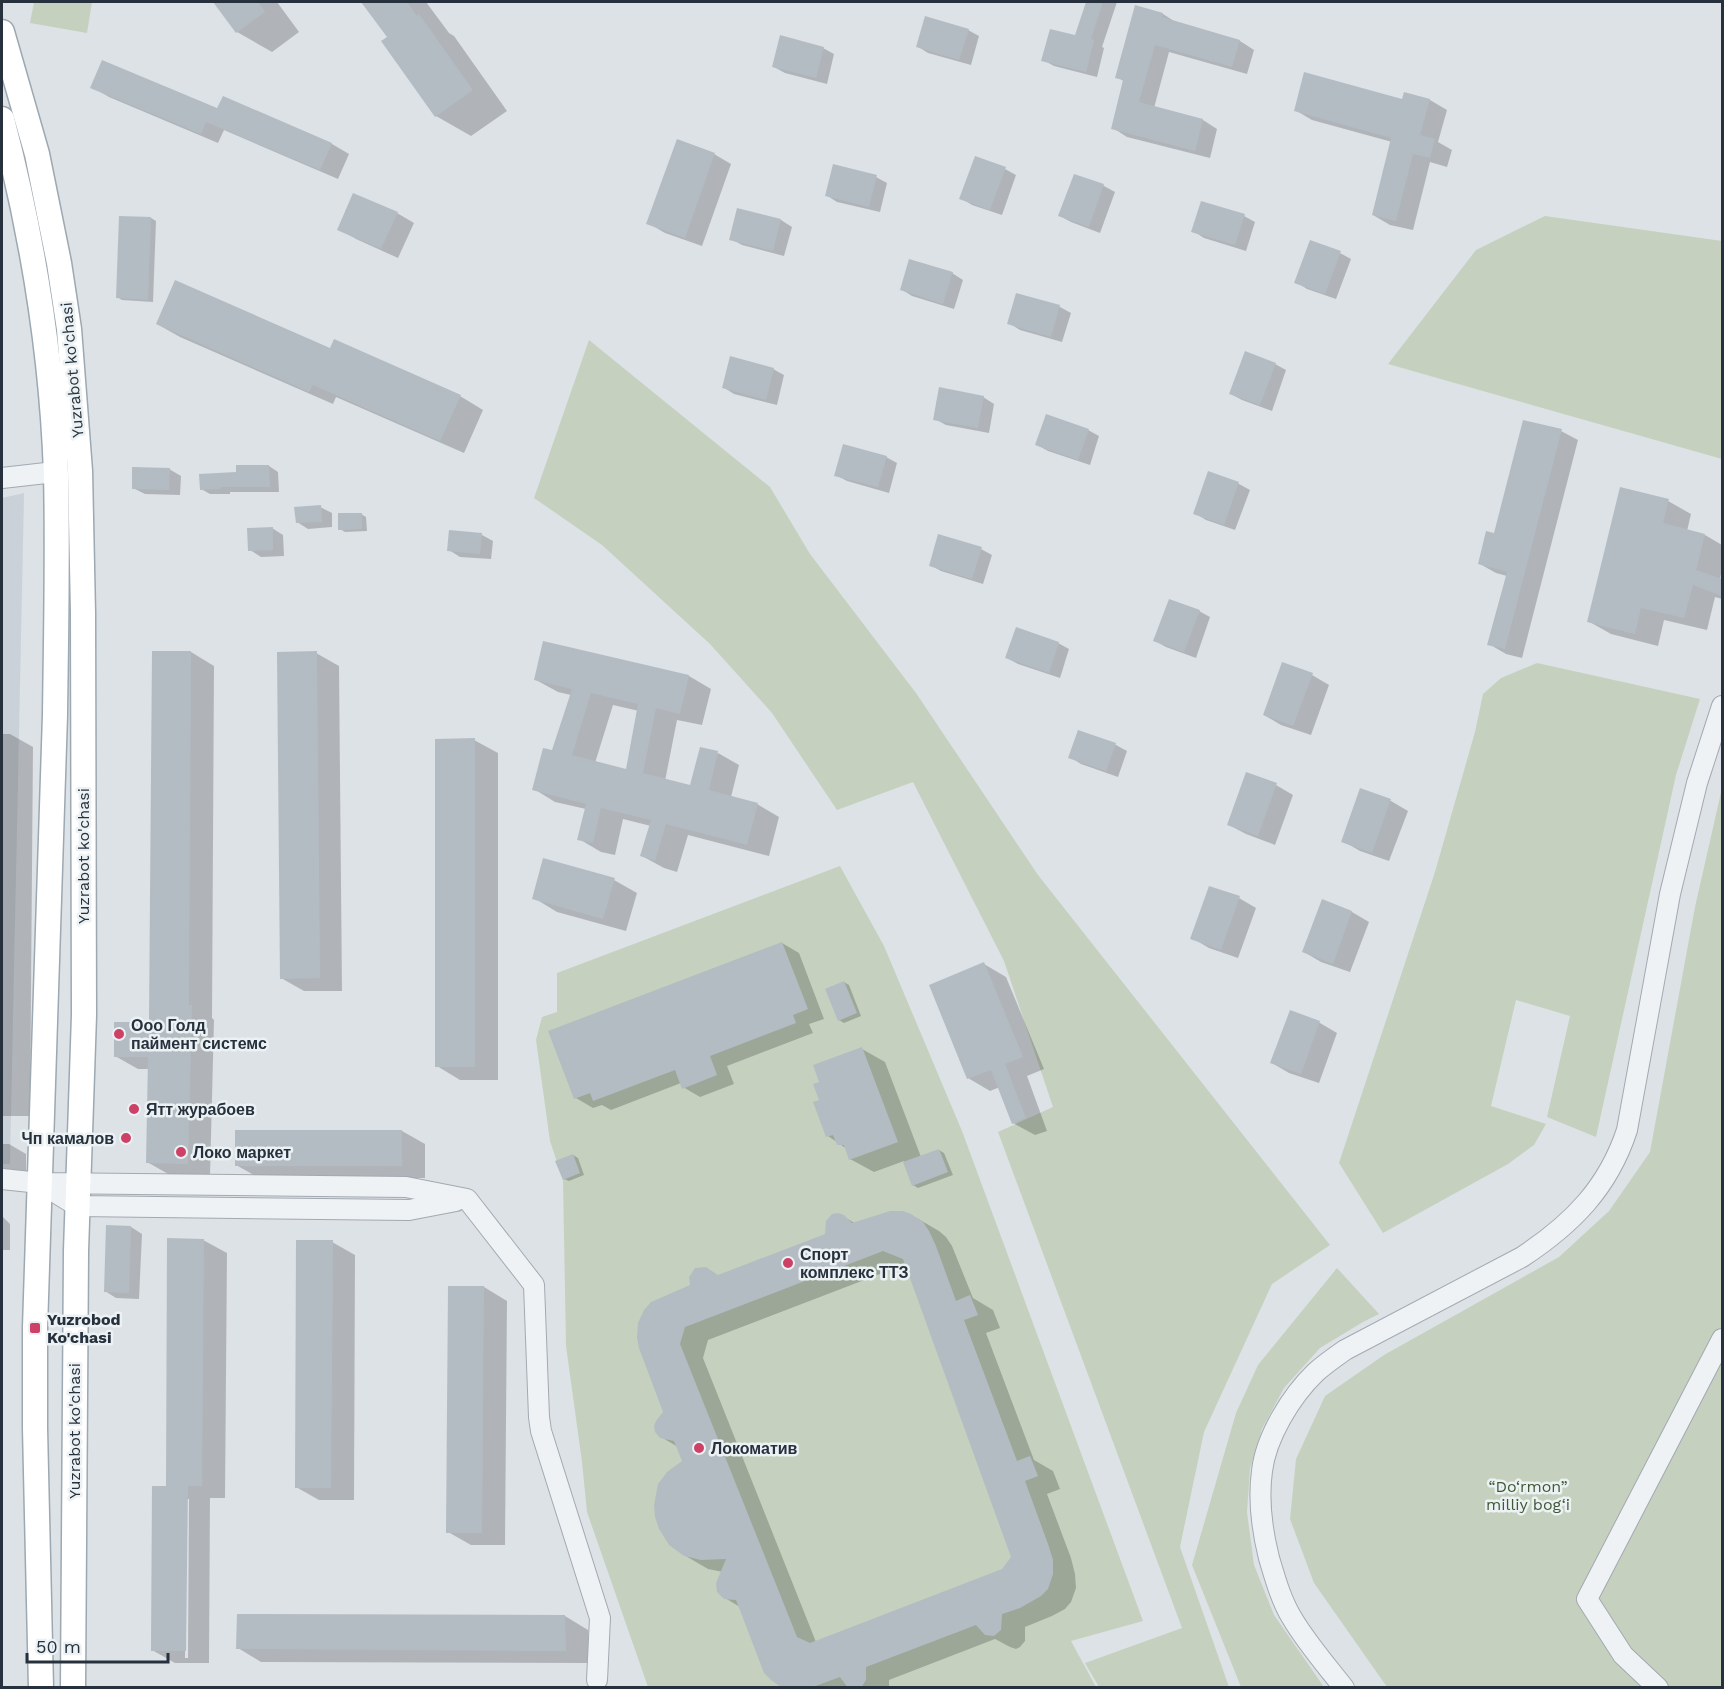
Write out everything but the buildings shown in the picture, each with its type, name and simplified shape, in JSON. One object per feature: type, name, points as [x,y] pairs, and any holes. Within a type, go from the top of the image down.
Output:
[{"type":"main road","name":"Yuzrabot ko'chasi","points":[[3,39],[37,154],[61,273],[69,329],[80,471],[83,614],[84,1015],[77,1194],[72,1688]]},
{"type":"main road","name":"Yuzrabot ko'chasi","points":[[2,119],[23,204],[37,289],[48,370],[56,472],[55,715],[35,1328],[41,1688]]},
{"type":"street","points":[[2,478],[56,472]]},
{"type":"street","points":[[1344,1688],[1291,1616],[1283,1601],[1272,1567],[1263,1530],[1261,1490],[1262,1470],[1274,1431],[1304,1385],[1330,1361],[1345,1350],[1522,1257],[1575,1216],[1608,1175],[1629,1123],[1670,894],[1697,783],[1722,706]]},
{"type":"street","points":[[2,1179],[40,1183],[77,1194],[409,1210],[467,1199],[534,1285],[539,1417],[600,1618],[597,1680]]},
{"type":"street","points":[[1658,1688],[1623,1655],[1587,1599],[1722,1339]]},
{"type":"shaded area","points":[[24,493],[10,1164],[2,1164],[2,498]]},
{"type":"green space","points":[[34,2],[92,2],[87,33],[30,23]]},
{"type":"green space","points":[[1545,216],[1722,241],[1722,459],[1388,364],[1476,250]]},
{"type":"green space","points":[[589,340],[770,487],[810,554],[916,693],[1038,875],[1330,1245],[1272,1284],[1204,1432],[1180,1547],[1229,1687],[1099,1687],[1085,1663],[1182,1628],[998,1132],[1053,1107],[1004,961],[913,782],[837,810],[772,713],[710,644],[602,545],[534,498]]},
{"type":"green space","points":[[1537,663],[1700,699],[1676,775],[1596,1137],[1547,1117],[1570,1016],[1516,1000],[1491,1106],[1546,1124],[1534,1145],[1508,1164],[1383,1233],[1339,1163],[1435,872],[1475,732],[1483,694],[1501,678]]},
{"type":"green space","name":"“Do‘rmon” milliy bog‘i","points":[[1722,788],[1722,1687],[1387,1687],[1314,1583],[1290,1519],[1296,1459],[1325,1396],[1384,1355],[1559,1257],[1609,1211],[1650,1152],[1695,907]]},
{"type":"green space","name":"Спорт комплекс ТТЗ","points":[[840,866],[884,946],[962,1131],[1143,1621],[1071,1641],[1096,1687],[648,1687],[587,1512],[566,1346],[563,1180],[550,1141],[536,1040],[542,1017],[557,1012],[557,973]]},
{"type":"green space","points":[[1337,1268],[1379,1314],[1320,1348],[1284,1388],[1262,1429],[1250,1469],[1247,1512],[1254,1565],[1274,1615],[1324,1687],[1241,1687],[1192,1565],[1236,1413],[1258,1365]]},
{"type":"place","name":"Ооо Голд паймент системс","points":[[119,1034]]},
{"type":"place","name":"Ятт журабоев","points":[[134,1109]]},
{"type":"place","name":"Чп камалов","points":[[126,1138]]},
{"type":"place","name":"Локо маркет","points":[[181,1152]]},
{"type":"place","name":"Спорт комплекс ТТЗ","points":[[788,1263]]},
{"type":"place","name":"Yuzrobod Ko'chasi","points":[[35,1328]]},
{"type":"place","name":"Локоматив","points":[[699,1448]]}]
